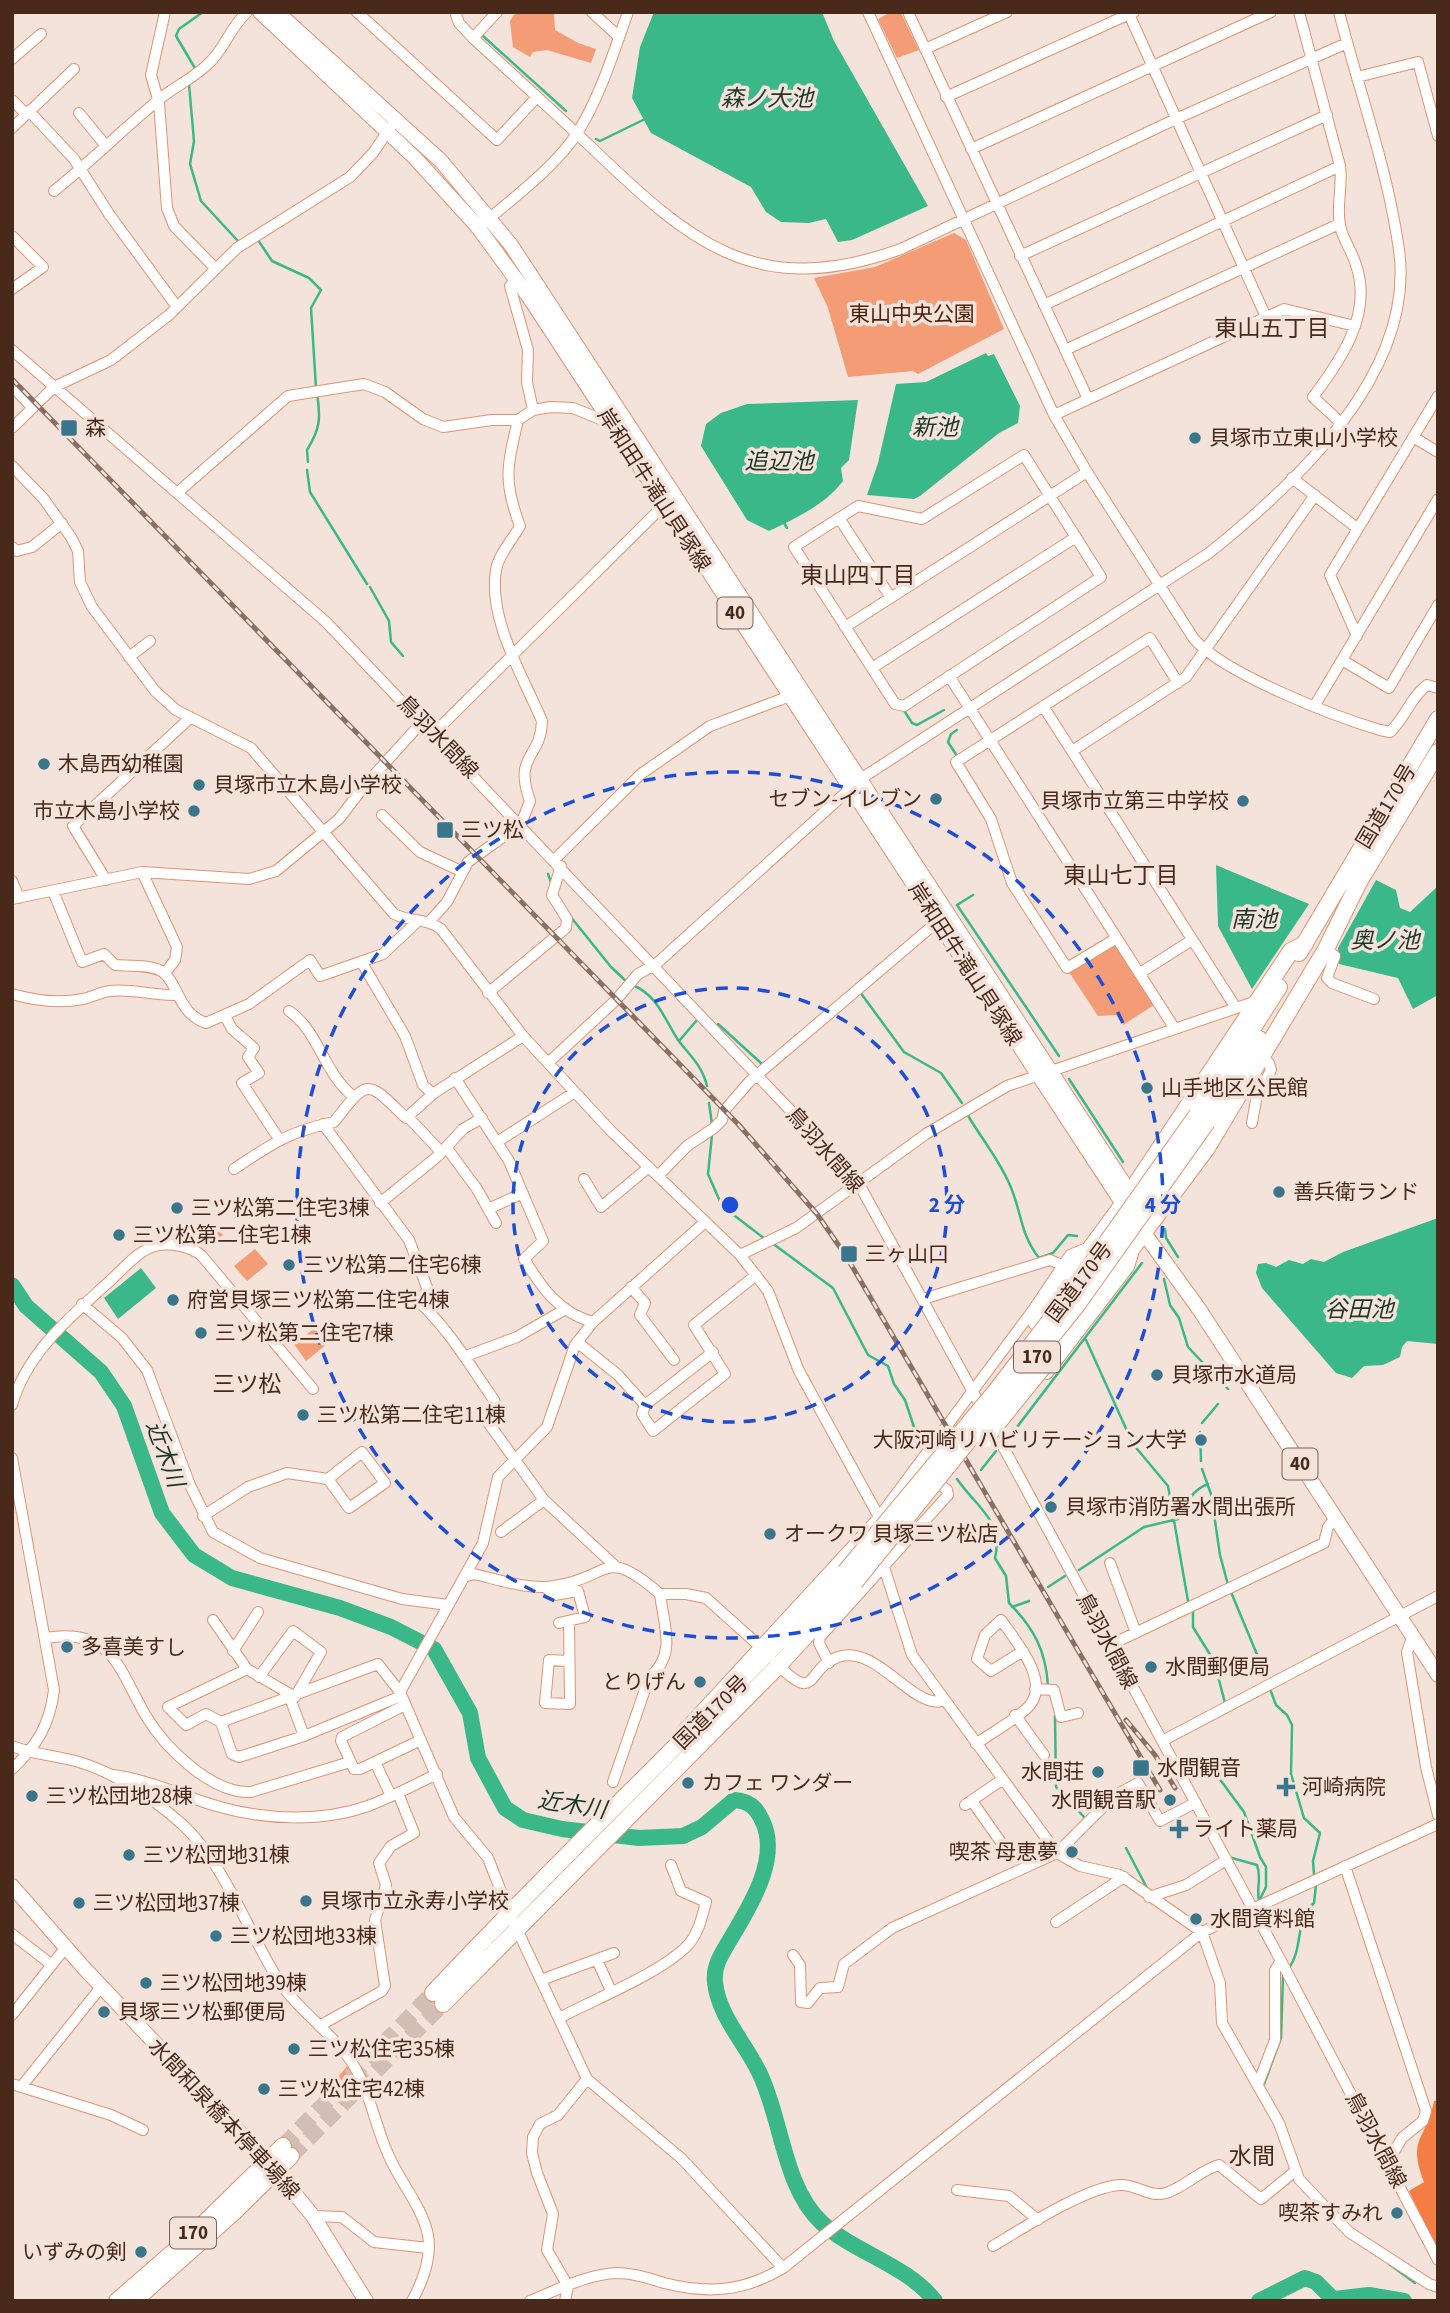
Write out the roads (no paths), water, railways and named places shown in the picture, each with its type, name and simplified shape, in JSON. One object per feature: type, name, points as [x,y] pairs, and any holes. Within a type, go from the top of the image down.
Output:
[{"type":"highway","name":"国道170号","points":[[850,1577],[860,1553],[987,1401],[1202,1119],[1438,719]]},
{"type":"highway","name":"国道170号","points":[[438,1998],[512,1919],[650,1785],[769,1655],[850,1577],[940,1480],[1077,1306],[1359,882],[1438,752]]},
{"type":"highway","points":[[940,1480],[956,1473],[1047,1362],[1135,1248],[1207,1148],[1326,949],[1359,882]]},
{"type":"highway","points":[[860,1553],[1092,1246],[1291,951],[1305,944]]},
{"type":"highway","name":"170","points":[[134,2301],[287,2151]]},
{"type":"highway","name":"170","points":[[117,2301],[272,2167]]},
{"type":"main road","name":"岸和田牛滝山貝塚線","points":[[260,12],[392,125],[441,161],[491,218],[528,268],[572,342],[862,778],[1043,1072]]},
{"type":"main road","name":"岸和田牛滝山貝塚線","points":[[277,12],[392,125],[478,228],[516,279],[937,922],[1043,1072],[1126,1197],[1160,1254],[1438,1675]]},
{"type":"main road","name":"水間和泉橋本停車場線","points":[[12,1886],[101,1987],[272,2167],[313,2216],[366,2301]]},
{"type":"street","points":[[165,12],[151,75],[157,100],[169,217],[214,267]]},
{"type":"street","points":[[54,191],[157,100],[192,79],[213,60],[229,32],[247,12]]},
{"type":"street","points":[[357,12],[497,140],[537,97]]},
{"type":"street","points":[[455,12],[459,23],[473,38],[647,201],[688,233],[719,250],[768,267],[824,269],[853,264],[901,249],[1178,118],[1347,43]]},
{"type":"street","points":[[473,38],[497,12]]},
{"type":"street","points":[[592,12],[619,37]]},
{"type":"street","points":[[478,228],[533,181],[577,133],[604,82],[628,12]]},
{"type":"street","points":[[868,12],[1054,415],[1087,472],[1204,650],[1240,673],[1315,705],[1390,732],[1401,721],[1418,692],[1427,685],[1438,688]]},
{"type":"street","points":[[908,12],[1088,399]]},
{"type":"street","points":[[925,49],[1007,12]]},
{"type":"street","points":[[971,149],[1271,12]]},
{"type":"street","points":[[1299,12],[1340,166],[1343,184],[1339,224],[1360,282],[1361,302],[1354,326],[1339,360],[1313,397],[1341,423]]},
{"type":"street","points":[[548,1063],[616,1000],[638,974],[655,965],[862,778],[1160,585],[1238,530],[1292,478],[1366,392],[1382,361],[1395,322],[1399,252],[1339,12]]},
{"type":"street","points":[[946,97],[1131,13],[1266,317]]},
{"type":"street","points":[[12,59],[41,34]]},
{"type":"street","points":[[1357,78],[1418,62],[1438,136]]},
{"type":"street","points":[[12,128],[74,69]]},
{"type":"street","points":[[12,100],[74,159],[177,307]]},
{"type":"street","points":[[79,113],[106,146]]},
{"type":"street","points":[[1020,256],[1327,115]]},
{"type":"street","points":[[12,428],[54,387],[111,360],[177,307],[214,267],[237,248],[350,177],[392,125]]},
{"type":"street","points":[[1044,305],[1222,219],[1340,166]]},
{"type":"street","points":[[1065,350],[1339,224]]},
{"type":"street","points":[[12,236],[43,267],[12,289]]},
{"type":"street","points":[[516,279],[510,286],[528,350],[527,382],[533,410]]},
{"type":"street","points":[[1054,415],[1284,309],[1354,326]]},
{"type":"street","name":"鳥羽水間線","points":[[12,350],[326,622],[655,965],[859,1184],[974,1391],[1281,1961],[1438,2260]]},
{"type":"street","points":[[177,493],[288,396],[364,384],[385,392],[423,419],[443,427],[492,420],[518,420],[533,410],[573,408],[610,423]]},
{"type":"street","points":[[12,386],[33,408]]},
{"type":"street","points":[[1357,636],[1330,575],[1438,396]]},
{"type":"street","points":[[430,921],[447,902],[468,862],[521,824],[530,801],[523,780],[523,769],[542,731],[542,721],[497,610],[495,583],[496,567],[520,526],[508,493],[509,458],[518,420]]},
{"type":"street","points":[[1413,437],[1438,452]]},
{"type":"street","points":[[1024,455],[1101,577],[904,706],[895,704],[794,547],[839,518],[858,506],[922,519],[1024,455]]},
{"type":"street","points":[[12,466],[44,498],[62,523],[78,551],[80,582],[92,607],[155,691],[190,718],[251,748],[394,914],[418,921],[430,921],[441,929],[523,1036],[649,1167],[740,1255],[775,1304],[780,1329],[799,1371],[879,1517]]},
{"type":"street","points":[[845,627],[1087,472]]},
{"type":"street","points":[[1292,478],[1357,528]]},
{"type":"street","points":[[1072,751],[1178,683],[1315,495]]},
{"type":"street","points":[[1315,705],[1438,499]]},
{"type":"street","points":[[434,733],[664,505]]},
{"type":"street","points":[[839,518],[891,598]]},
{"type":"street","points":[[14,551],[32,547],[62,523]]},
{"type":"street","points":[[872,668],[1076,537]]},
{"type":"street","points":[[1342,660],[1389,688],[1438,606]]},
{"type":"street","points":[[1117,938],[1067,968],[1012,883],[991,819],[956,762],[1150,638],[1178,683]]},
{"type":"street","points":[[129,657],[150,641]]},
{"type":"street","points":[[949,676],[1175,1029]]},
{"type":"street","points":[[488,993],[566,928],[567,919],[552,895],[558,863],[641,774],[710,726],[790,696]]},
{"type":"street","points":[[1043,706],[1236,1008]]},
{"type":"street","points":[[106,880],[73,826],[190,718]]},
{"type":"street","points":[[12,881],[15,899],[142,872],[261,877],[276,872],[340,819],[365,785],[423,721]]},
{"type":"street","points":[[382,815],[420,852],[463,872]]},
{"type":"street","points":[[142,872],[177,947],[176,960],[165,974]]},
{"type":"street","points":[[53,891],[82,962],[104,954],[115,965],[156,969],[165,974],[176,995],[197,1019],[206,1023],[248,1004],[310,960],[320,976],[383,954],[418,921]]},
{"type":"street","points":[[658,1176],[687,1146],[714,1128],[735,1097],[758,1074],[937,922]]},
{"type":"street","points":[[1140,973],[1192,940]]},
{"type":"street","points":[[1326,949],[1335,956],[1327,978],[1332,983],[1374,999]]},
{"type":"street","points":[[362,963],[405,1036],[423,1085],[433,1094]]},
{"type":"street","points":[[12,994],[49,1003],[86,999],[108,991],[134,991],[150,996],[176,995]]},
{"type":"street","points":[[740,1255],[796,1228],[965,1109],[1007,1086],[1257,1002]]},
{"type":"street","points":[[289,1011],[306,1026],[333,1077],[354,1097]]},
{"type":"street","points":[[225,1016],[232,1030],[254,1048],[248,1057],[259,1073],[242,1083],[279,1139]]},
{"type":"street","points":[[408,1117],[455,1078],[523,1036]]},
{"type":"street","points":[[1252,1122],[1256,1100],[1271,1070],[1269,1063],[1261,1057]]},
{"type":"street","points":[[455,1078],[509,1161],[543,1241],[524,1259],[540,1284],[564,1310],[593,1322]]},
{"type":"street","points":[[234,1169],[279,1139],[302,1128],[334,1122],[354,1097],[367,1087],[376,1089],[444,1150],[496,1223]]},
{"type":"street","points":[[497,1142],[575,1092]]},
{"type":"street","points":[[380,1203],[444,1150],[463,1129],[482,1118]]},
{"type":"street","points":[[323,1124],[409,1240],[428,1290],[418,1301],[440,1321],[454,1346],[466,1356],[496,1405],[487,1421],[544,1500],[614,1565],[637,1574],[660,1594],[706,1598],[796,1682],[804,1684],[814,1679],[836,1657],[848,1655],[872,1662],[924,1698],[936,1703],[943,1701]]},
{"type":"street","points":[[584,1179],[601,1207],[649,1167]]},
{"type":"street","points":[[488,1209],[521,1194]]},
{"type":"street","points":[[421,1740],[360,1769],[354,1769],[341,1741],[342,1737],[402,1698],[408,1681],[483,1543],[498,1477],[547,1427],[568,1359],[577,1342],[593,1322],[705,1222]]},
{"type":"street","points":[[12,1405],[22,1376],[78,1308],[133,1259],[155,1246],[179,1246],[196,1251],[313,1390]]},
{"type":"street","points":[[650,1785],[685,1726],[769,1655],[879,1517],[974,1391],[1062,1265],[1076,1250],[1092,1246]]},
{"type":"street","points":[[997,1435],[1129,1268],[1135,1248]]},
{"type":"street","points":[[923,1299],[1050,1260],[1062,1265]]},
{"type":"street","points":[[713,1352],[645,1405],[642,1414],[653,1431],[725,1374],[713,1352],[694,1325],[756,1275]]},
{"type":"street","points":[[631,1287],[645,1303],[640,1315],[674,1360]]},
{"type":"street","points":[[78,1308],[122,1338],[147,1370],[203,1516],[213,1532],[260,1558],[402,1599],[448,1605]]},
{"type":"street","points":[[466,1356],[517,1337],[564,1310]]},
{"type":"street","points":[[577,1342],[618,1375],[645,1405]]},
{"type":"street","points":[[203,1516],[248,1487],[287,1473],[328,1479],[349,1508],[385,1483],[362,1452],[328,1479]]},
{"type":"street","points":[[12,1458],[53,1676],[52,1706],[41,1736],[29,1753],[12,1769]]},
{"type":"street","points":[[829,1663],[819,1643],[820,1637],[948,1495],[947,1490],[916,1467]]},
{"type":"street","points":[[501,1532],[544,1500]]},
{"type":"street","points":[[1110,1645],[1324,1543],[1328,1527],[1335,1518]]},
{"type":"street","points":[[1110,1563],[1136,1633]]},
{"type":"street","points":[[467,1576],[474,1574],[526,1586],[545,1587],[573,1581],[614,1565]]},
{"type":"street","points":[[884,1567],[912,1655],[943,1701],[1057,1853],[1080,1866],[1124,1877],[1202,1932],[1220,1983],[1222,2023],[1251,2079],[1258,2084],[1279,2123],[1294,2172],[1349,2232],[1429,2284],[1438,2287]]},
{"type":"street","points":[[545,1587],[554,1595],[578,1591],[585,1618],[564,1622],[569,1661]]},
{"type":"street","points":[[613,1782],[649,1678],[662,1667],[667,1651],[660,1594]]},
{"type":"street","points":[[1161,1741],[1399,1618],[1438,1595]]},
{"type":"street","points":[[233,1651],[258,1612]]},
{"type":"street","points":[[213,1620],[247,1669],[292,1698],[304,1736]]},
{"type":"street","points":[[976,1744],[1031,1704],[1035,1689],[1034,1678],[1023,1651],[1001,1620],[985,1634],[977,1658],[991,1671],[1023,1651]]},
{"type":"street","points":[[259,1676],[293,1631],[321,1652],[292,1698]]},
{"type":"street","points":[[46,1638],[78,1637],[110,1655],[120,1664],[154,1727],[200,1774],[215,1784],[241,1792],[251,1791],[350,1762]]},
{"type":"street","points":[[530,2301],[568,2286],[618,2273],[704,2291],[721,2291],[752,2284],[783,2268],[1202,1932],[1437,1824],[1407,1653],[1412,1638]]},
{"type":"street","points":[[220,1722],[292,1698],[378,1664],[402,1698],[460,1827],[488,1858],[512,1919],[587,2079],[682,2159],[783,2268]]},
{"type":"street","points":[[247,1669],[168,1707],[186,1725],[206,1714],[220,1722],[232,1754],[239,1757],[304,1736],[402,1698]]},
{"type":"street","points":[[1035,1689],[1054,1690],[1061,1717],[1078,1713]]},
{"type":"street","points":[[1015,1716],[1044,1755]]},
{"type":"street","points":[[12,1746],[29,1753],[73,1761],[110,1774],[161,1785],[218,1807],[273,1816],[339,1813],[394,1794],[437,1774]]},
{"type":"street","points":[[318,2026],[382,1991],[385,1986],[375,1920],[386,1885],[379,1863],[391,1846],[414,1833],[375,1762]]},
{"type":"street","points":[[110,1774],[184,1826],[206,1852],[289,1997],[350,2060],[362,2081],[388,2156],[422,2218],[428,2248],[421,2285],[412,2301]]},
{"type":"street","points":[[1000,1841],[969,1803],[1003,1779]]},
{"type":"street","points":[[793,1955],[800,1965],[801,2002],[808,2003],[820,1988],[838,1987],[844,1964],[892,1928],[1057,1853],[1114,1796],[1138,1783],[1160,1821],[1195,1803]]},
{"type":"street","points":[[1149,1897],[1186,1885],[1226,1860]]},
{"type":"street","points":[[559,2018],[666,1961],[687,1946],[697,1931],[706,1902],[681,1891],[671,1865]]},
{"type":"street","points":[[1345,1867],[1426,2110],[1423,2121],[1402,2138],[1388,2162]]},
{"type":"street","points":[[1056,1922],[1124,1877]]},
{"type":"street","points":[[12,1934],[52,1965]]},
{"type":"street","points":[[12,2015],[66,1947]]},
{"type":"street","points":[[541,1980],[614,1953]]},
{"type":"street","points":[[597,1959],[611,1991]]},
{"type":"street","points":[[1258,2084],[1275,2040],[1275,1969],[1281,1961]]},
{"type":"street","points":[[101,1987],[17,2086],[111,2115],[143,2130]]},
{"type":"street","points":[[565,2301],[568,2286],[547,2250],[553,2214],[537,2173],[533,2145],[540,2124],[558,2115],[587,2079]]},
{"type":"street","points":[[993,2246],[1096,2190],[1131,2185],[1156,2194],[1167,2193],[1219,2165],[1261,2199],[1294,2172]]},
{"type":"street","points":[[957,2190],[1009,2196],[1038,2220]]},
{"type":"street","points":[[313,2216],[342,2217],[374,2242],[428,2248]]},
{"type":"water","name":"森ノ大池","points":[[654,12],[822,12],[834,41],[928,206],[852,240],[838,242],[826,219],[809,223],[781,222],[766,212],[751,187],[651,133],[632,98],[640,47]]},
{"type":"water","name":"新池","points":[[986,353],[988,356],[994,354],[1020,406],[1018,423],[999,433],[914,499],[867,495],[878,463],[896,384],[926,382]]},
{"type":"water","name":"追辺池","points":[[858,400],[849,460],[841,468],[843,481],[819,504],[769,531],[747,520],[701,446],[706,424],[721,413],[747,404]]},
{"type":"water","name":"南池","points":[[1216,865],[1309,904],[1252,989],[1218,926]]},
{"type":"water","name":"奥ノ池","points":[[1376,880],[1396,890],[1400,908],[1410,912],[1438,886],[1438,995],[1413,1009],[1398,978],[1339,964],[1338,948]]},
{"type":"water","name":"谷田池","points":[[1438,1218],[1438,1344],[1407,1341],[1402,1347],[1400,1357],[1383,1365],[1364,1366],[1352,1378],[1336,1373],[1262,1288],[1256,1273],[1258,1264],[1266,1263],[1276,1267],[1289,1260],[1303,1264],[1311,1259],[1324,1262],[1343,1252]]},
{"type":"water","points":[[141,1268],[156,1288],[118,1319],[104,1298]]},
{"type":"waterway","points":[[196,70],[176,36],[179,29],[203,12]]},
{"type":"waterway","points":[[483,36],[566,111]]},
{"type":"waterway","points":[[189,84],[194,141],[190,164],[201,201],[238,241]]},
{"type":"waterway","points":[[596,139],[600,141],[643,120]]},
{"type":"waterway","points":[[258,240],[272,261],[309,278],[321,290],[311,308],[316,388]]},
{"type":"waterway","points":[[308,462],[307,450],[318,424],[317,394]]},
{"type":"waterway","points":[[307,470],[310,492],[367,584]]},
{"type":"waterway","points":[[784,523],[787,528]]},
{"type":"waterway","points":[[370,587],[389,621],[391,642],[403,656]]},
{"type":"waterway","points":[[905,712],[912,723],[917,725],[944,710]]},
{"type":"waterway","points":[[957,730],[951,734],[948,742],[957,756]]},
{"type":"waterway","points":[[548,874],[551,882]]},
{"type":"waterway","points":[[973,895],[957,905],[1059,1056]]},
{"type":"waterway","points":[[570,916],[611,967],[627,982]]},
{"type":"waterway","points":[[632,985],[654,1001],[678,1040],[699,1066],[707,1086]]},
{"type":"waterway","points":[[860,992],[904,1052],[941,1073],[962,1103]]},
{"type":"waterway","points":[[679,1041],[697,1020]]},
{"type":"waterway","points":[[718,1024],[762,1064]]},
{"type":"waterway","points":[[1069,1079],[1123,1162]]},
{"type":"waterway","points":[[709,1103],[712,1124]]},
{"type":"waterway","points":[[967,1114],[1005,1174],[1024,1230],[1039,1258],[1053,1253],[1068,1235],[1077,1236]]},
{"type":"waterway","points":[[712,1135],[708,1174],[722,1206],[765,1239]]},
{"type":"waterway","points":[[1165,1229],[1166,1238],[1178,1257]]},
{"type":"waterway","points":[[772,1243],[833,1288],[868,1355],[888,1366],[894,1384],[905,1400],[920,1445]]},
{"type":"waterway","points":[[1013,1436],[1014,1431],[1142,1263]]},
{"type":"waterway","points":[[1164,1279],[1170,1305],[1179,1318],[1188,1347],[1228,1389]]},
{"type":"waterway","name":"近木川","points":[[12,1285],[26,1306],[101,1372],[124,1406],[162,1513],[194,1555],[232,1578],[340,1608],[391,1627],[434,1649],[470,1713],[478,1758],[505,1808],[523,1820],[562,1829],[639,1838],[683,1836],[702,1827],[734,1800],[748,1803],[754,1808],[767,1835],[766,1866],[754,1897],[717,1964],[715,1982],[721,2006],[767,2090],[791,2172],[809,2208],[835,2233],[896,2268],[935,2301]]},
{"type":"waterway","points":[[1086,1340],[1133,1444],[1168,1486],[1188,1601]]},
{"type":"waterway","points":[[1202,1423],[1218,1404]]},
{"type":"waterway","points":[[1200,1432],[1201,1461]]},
{"type":"waterway","points":[[981,1470],[996,1451]]},
{"type":"waterway","points":[[1202,1469],[1211,1494],[1220,1555],[1228,1585]]},
{"type":"waterway","points":[[957,1479],[992,1524],[997,1545],[995,1558],[1006,1576],[1009,1603],[1037,1641],[1045,1662],[1048,1686]]},
{"type":"waterway","points":[[1079,1570],[1144,1527],[1178,1519],[1193,1494],[1208,1484]]},
{"type":"waterway","points":[[1048,1587],[1065,1576]]},
{"type":"waterway","points":[[1231,1592],[1268,1681]]},
{"type":"waterway","points":[[1012,1607],[1029,1601]]},
{"type":"waterway","points":[[1193,1611],[1193,1627],[1214,1661],[1225,1703]]},
{"type":"waterway","points":[[1270,1689],[1276,1705],[1287,1715],[1292,1725],[1291,1774],[1304,1818],[1320,1833],[1313,1861],[1314,1875]]},
{"type":"waterway","points":[[1055,1716],[1056,1787],[1084,1817]]},
{"type":"waterway","points":[[1219,1778],[1244,1812],[1266,1867],[1266,1887],[1259,1901]]},
{"type":"waterway","points":[[1126,1848],[1147,1888]]},
{"type":"waterway","points":[[1232,1858],[1257,1865],[1259,1901]]},
{"type":"waterway","points":[[1289,1968],[1294,1960],[1304,1918],[1314,1903],[1316,1885]]},
{"type":"waterway","points":[[1264,2084],[1281,2038],[1283,1976]]},
{"type":"waterway","points":[[1389,2264],[1415,2283]]},
{"type":"waterway","name":"近木川","points":[[1259,2301],[1305,2278],[1316,2282],[1335,2301]]},
{"type":"waterway","name":"近木川","points":[[1334,2299],[1369,2295],[1404,2301]]},
{"type":"tunnel","points":[[283,2146],[433,1993]]},
{"type":"tunnel","points":[[291,2156],[443,2004]]},
{"type":"railway","points":[[12,379],[738,1124],[817,1214],[846,1256],[1160,1790]]},
{"type":"railway","points":[[1126,1720],[1155,1755],[1175,1788]]},
{"type":"place","name":"森","points":[[69,428]]},
{"type":"place","name":"貝塚市立東山小学校","points":[[1195,438]]},
{"type":"place","name":"木島西幼稚園","points":[[44,764]]},
{"type":"place","name":"貝塚市立木島小学校","points":[[199,785]]},
{"type":"place","name":"セブン-イレブン","points":[[936,799]]},
{"type":"place","name":"貝塚市立第三中学校","points":[[1243,801]]},
{"type":"place","name":"市立木島小学校","points":[[194,811]]},
{"type":"place","name":"三ツ松","points":[[445,830]]},
{"type":"place","name":"山手地区公民館","points":[[1147,1088]]},
{"type":"place","name":"善兵衛ランド","points":[[1279,1192]]},
{"type":"place","name":"三ツ松第二住宅3棟","points":[[177,1208]]},
{"type":"place","name":"三ツ松第二住宅1棟","points":[[119,1235]]},
{"type":"place","name":"三ヶ山口","points":[[849,1254]]},
{"type":"place","name":"三ツ松第二住宅6棟","points":[[289,1265]]},
{"type":"place","name":"府営貝塚三ツ松第二住宅4棟","points":[[173,1300]]},
{"type":"place","name":"三ツ松第二住宅7棟","points":[[201,1333]]},
{"type":"place","name":"貝塚市水道局","points":[[1157,1375]]},
{"type":"place","name":"三ツ松第二住宅11棟","points":[[303,1415]]},
{"type":"place","name":"大阪河崎リハビリテーション大学","points":[[1201,1440]]},
{"type":"place","name":"貝塚市消防署水間出張所","points":[[1051,1507]]},
{"type":"place","name":"オークワ 貝塚三ツ松店","points":[[770,1534]]},
{"type":"place","name":"多喜美すし","points":[[67,1647]]},
{"type":"place","name":"水間郵便局","points":[[1151,1667]]},
{"type":"place","name":"とりげん","points":[[700,1682]]},
{"type":"place","name":"水間観音","points":[[1141,1768]]},
{"type":"place","name":"水間荘","points":[[1098,1772]]},
{"type":"place","name":"カフェ ワンダー","points":[[688,1783]]},
{"type":"place","name":"河崎病院","points":[[1286,1787]]},
{"type":"place","name":"三ツ松団地28棟","points":[[32,1796]]},
{"type":"place","name":"水間観音駅","points":[[1170,1800]]},
{"type":"place","name":"ライト薬局","points":[[1179,1829]]},
{"type":"place","name":"喫茶 母恵夢","points":[[1072,1852]]},
{"type":"place","name":"三ツ松団地31棟","points":[[129,1855]]},
{"type":"place","name":"貝塚市立永寿小学校","points":[[306,1901]]},
{"type":"place","name":"三ツ松団地37棟","points":[[79,1903]]},
{"type":"place","name":"水間資料館","points":[[1196,1919]]},
{"type":"place","name":"三ツ松団地33棟","points":[[216,1936]]},
{"type":"place","name":"三ツ松団地39棟","points":[[146,1983]]},
{"type":"place","name":"貝塚三ツ松郵便局","points":[[104,2012]]},
{"type":"place","name":"三ツ松住宅35棟","points":[[294,2049]]},
{"type":"place","name":"三ツ松住宅42棟","points":[[264,2089]]},
{"type":"place","name":"喫茶すみれ","points":[[1397,2213]]},
{"type":"place","name":"いずみの剣","points":[[141,2252]]},
{"type":"district","name":"東山五丁目","points":[[1272,328]]},
{"type":"district","name":"東山四丁目","points":[[858,575]]},
{"type":"district","name":"東山七丁目","points":[[1121,875]]},
{"type":"district","name":"三ツ松","points":[[247,1384]]},
{"type":"district","name":"水間","points":[[1252,2156]]},
{"type":"park label","name":"東山中央公園","points":[[912,314]]}]
